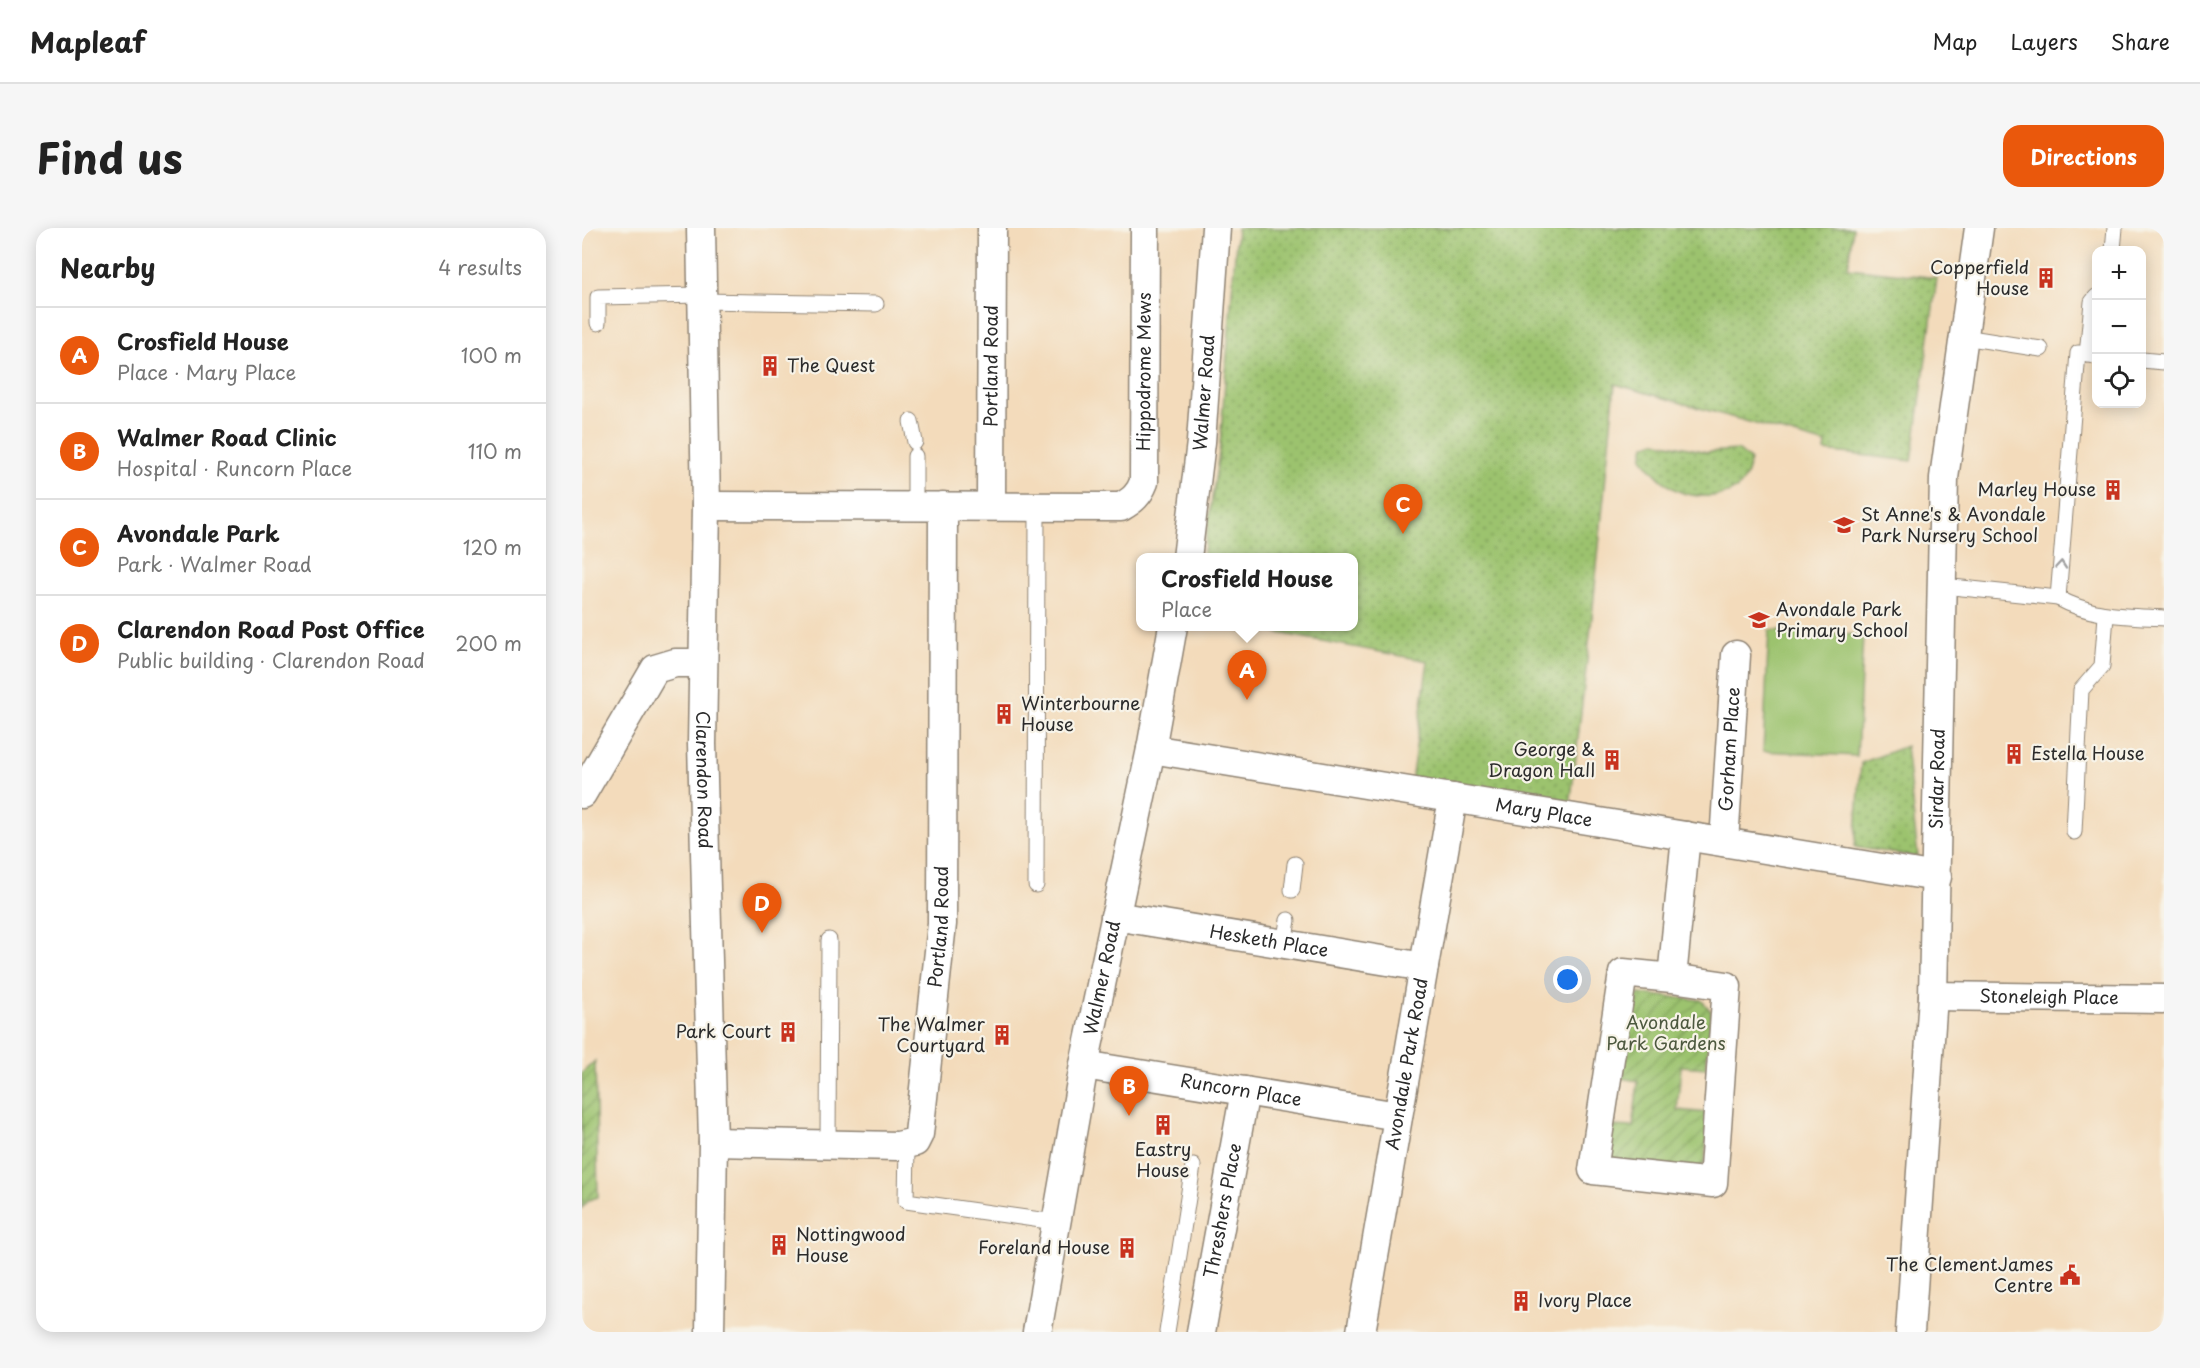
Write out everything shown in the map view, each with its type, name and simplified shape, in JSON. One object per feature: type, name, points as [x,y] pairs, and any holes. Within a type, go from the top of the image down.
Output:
[{"type":"street","name":"Clarendon Road","points":[[701,228],[706,506],[702,663],[713,1142],[709,1331]]},
{"type":"street","name":"Portland Road","points":[[991,506],[992,228]]},
{"type":"street","name":"Hippodrome Mews","points":[[1037,506],[1121,507],[1139,494],[1144,482],[1145,228]]},
{"type":"street","name":"Walmer Road","points":[[1187,553],[1201,442],[1216,228]]},
{"type":"street","name":"Sirdar Road","points":[[1910,1332],[1933,996],[1944,478],[1979,228]]},
{"type":"street","points":[[706,506],[1037,506]]},
{"type":"street","name":"Portland Road","points":[[907,1146],[915,1142],[919,1134],[942,924],[929,506]]},
{"type":"street","name":"Walmer Road","points":[[1037,1332],[1084,1065],[1151,749],[1172,631]]},
{"type":"street","name":"Gorham Place","points":[[1724,842],[1736,655]]},
{"type":"street","points":[[582,794],[655,669],[675,663],[702,663]]},
{"type":"street","name":"Mary Place","points":[[1151,749],[1937,877]]},
{"type":"street","name":"Avondale Park Road","points":[[1361,1332],[1453,798]]},
{"type":"street","points":[[1672,978],[1686,836]]},
{"type":"street","name":"Hesketh Place","points":[[1115,916],[1286,932],[1424,967]]},
{"type":"street","points":[[1623,973],[1672,978],[1727,986],[1713,1182],[1593,1170],[1623,973]]},
{"type":"street","name":"Stoneleigh Place","points":[[1933,996],[2164,999]]},
{"type":"street","name":"Runcorn Place","points":[[1084,1065],[1398,1116]]},
{"type":"street","name":"Threshers Place","points":[[1202,1332],[1245,1091]]},
{"type":"street","points":[[713,1142],[907,1146]]},
{"type":"lane","points":[[2113,246],[2115,228]]},
{"type":"lane","points":[[598,323],[598,297],[876,304]]},
{"type":"lane","points":[[2092,354],[2092,302],[2094,300]]},
{"type":"lane","points":[[1964,337],[2041,348]]},
{"type":"lane","points":[[2058,598],[2078,353],[2092,355]]},
{"type":"lane","points":[[2146,360],[2164,362]]},
{"type":"lane","points":[[911,422],[929,506]]},
{"type":"lane","points":[[1036,885],[1037,506]]},
{"type":"lane","points":[[1942,586],[2058,598],[2076,608],[2106,616],[2164,618]]},
{"type":"lane","points":[[2074,832],[2081,690],[2102,666],[2106,616]]},
{"type":"lane","points":[[1292,890],[1296,864]]},
{"type":"lane","points":[[828,1144],[829,940]]},
{"type":"lane","points":[[907,1146],[906,1201],[1055,1222]]},
{"type":"lane","points":[[1167,1332],[1193,1166]]},
{"type":"green space","points":[[1237,228],[1853,228],[1848,268],[1937,278],[1912,461],[1825,451],[1826,444],[1615,384],[1570,807],[1411,782],[1428,661],[1269,631],[1358,631],[1358,553],[1204,553],[1220,446]]},
{"type":"green space","points":[[1655,441],[1707,452],[1738,450],[1750,460],[1746,476],[1739,486],[1723,494],[1706,496],[1683,493],[1662,480],[1642,458],[1645,445]]},
{"type":"green space","points":[[1769,630],[1863,635],[1857,756],[1763,751]]},
{"type":"green space","points":[[1906,746],[1918,857],[1855,847],[1861,763]]},
{"type":"green space","name":"Avondale Park Gardens","points":[[1639,994],[1701,1000],[1711,1011],[1706,1068],[1681,1066],[1677,1110],[1708,1113],[1705,1162],[1698,1170],[1613,1160],[1610,1152],[1611,1126],[1633,1127],[1638,1081],[1620,1078],[1631,1005]]},
{"type":"green space","points":[[595,1061],[598,1197],[589,1200],[582,1208],[582,1073]]},
{"type":"place","name":"Copperfield House","points":[[2046,278]]},
{"type":"place","name":"The Quest","points":[[770,366]]},
{"type":"place","name":"Marley House","points":[[2113,490]]},
{"type":"place","name":"St Anne's & Avondale Park Nursery School","points":[[1844,525]]},
{"type":"place","name":"Avondale Park","points":[[1403,534]]},
{"type":"place","name":"Avondale Park Primary School","points":[[1759,620]]},
{"type":"place","name":"Crosfield House","points":[[1247,700]]},
{"type":"place","name":"Winterbourne House","points":[[1004,714]]},
{"type":"place","name":"Estella House","points":[[2014,754]]},
{"type":"place","name":"George & Dragon Hall","points":[[1612,760]]},
{"type":"place","name":"Clarendon Road Post Office","points":[[762,933]]},
{"type":"place","name":"Park Court","points":[[788,1032]]},
{"type":"place","name":"The Walmer Courtyard","points":[[1002,1035]]},
{"type":"place","name":"Walmer Road Clinic","points":[[1129,1116]]},
{"type":"place","name":"Eastry House","points":[[1163,1125]]},
{"type":"place","name":"Nottingwood House","points":[[779,1245]]},
{"type":"place","name":"Foreland House","points":[[1127,1248]]},
{"type":"place","name":"The ClementJames Centre","points":[[2070,1275]]},
{"type":"place","name":"Ivory Place","points":[[1521,1301]]}]
